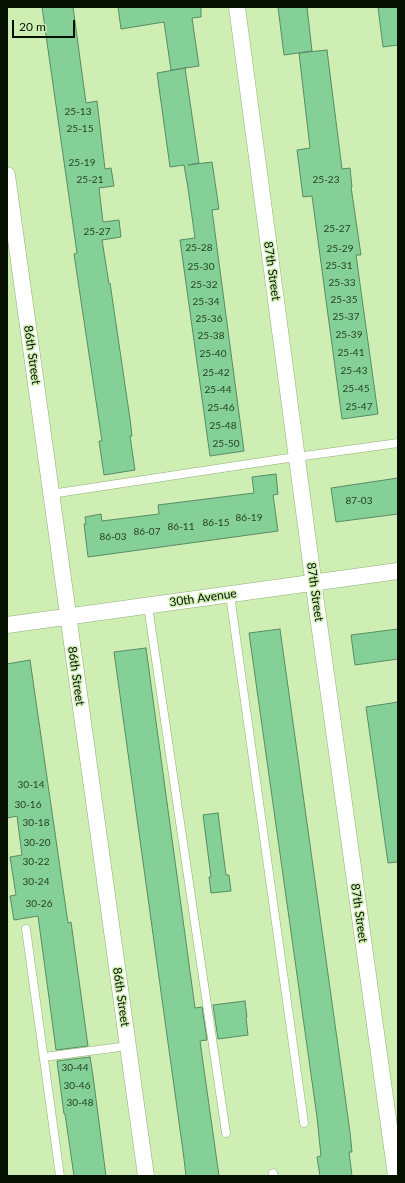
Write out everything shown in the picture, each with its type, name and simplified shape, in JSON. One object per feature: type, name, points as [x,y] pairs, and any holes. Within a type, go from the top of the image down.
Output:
[{"type":"street","name":"87th Street","points":[[237,7],[314,583],[396,1176]]},
{"type":"street","name":"86th Street","points":[[7,175],[146,1176]]},
{"type":"street","name":"30th Avenue","points":[[7,625],[398,571]]},
{"type":"lane","points":[[51,494],[297,457],[398,444]]},
{"type":"lane","points":[[230,595],[304,1123]]},
{"type":"lane","points":[[148,606],[226,1133]]},
{"type":"lane","points":[[26,929],[60,1176]]},
{"type":"lane","points":[[44,1057],[128,1046]]},
{"type":"building","points":[[42,7],[73,7],[86,103],[97,101],[105,169],[111,168],[114,186],[99,188],[103,222],[119,220],[121,237],[102,240],[109,284],[110,283],[130,419],[132,436],[130,436],[135,470],[104,475],[99,441],[102,441],[74,254],[77,253]]},
{"type":"building","points":[[118,7],[201,7],[201,17],[192,18],[199,66],[171,70],[164,22],[121,29]]},
{"type":"building","points":[[278,7],[307,7],[312,51],[284,55]]},
{"type":"building","points":[[378,7],[398,7],[398,45],[383,47]]},
{"type":"building","points":[[327,50],[342,169],[350,168],[351,187],[361,255],[356,255],[378,414],[342,419],[312,196],[303,197],[297,150],[310,148],[299,53]]},
{"type":"building","points":[[185,68],[199,163],[188,165],[212,162],[219,209],[212,210],[244,451],[210,456],[180,240],[195,238],[184,165],[170,167],[157,73]]},
{"type":"building","points":[[276,474],[278,494],[273,495],[278,531],[88,557],[84,524],[86,524],[85,517],[101,514],[102,521],[159,514],[158,505],[254,493],[252,477]]},
{"type":"building","points":[[398,478],[398,514],[336,522],[331,488]]},
{"type":"building","points":[[280,629],[350,1132],[352,1152],[349,1152],[352,1176],[320,1176],[317,1157],[321,1156],[317,1117],[249,633]]},
{"type":"building","points":[[398,629],[398,659],[355,665],[351,635]]},
{"type":"building","points":[[146,648],[195,1008],[202,1007],[207,1040],[200,1041],[219,1176],[186,1176],[114,652]]},
{"type":"building","points":[[30,660],[68,923],[71,922],[88,1046],[56,1050],[38,916],[14,920],[10,896],[16,895],[10,857],[22,855],[17,816],[7,818],[7,664]]},
{"type":"building","points":[[398,702],[398,862],[388,863],[366,707]]},
{"type":"building","points":[[218,813],[226,875],[229,875],[231,891],[211,893],[209,877],[211,877],[203,815]]},
{"type":"building","points":[[245,1001],[248,1035],[218,1039],[213,1005]]},
{"type":"building","points":[[90,1057],[106,1176],[74,1176],[57,1061]]}]
